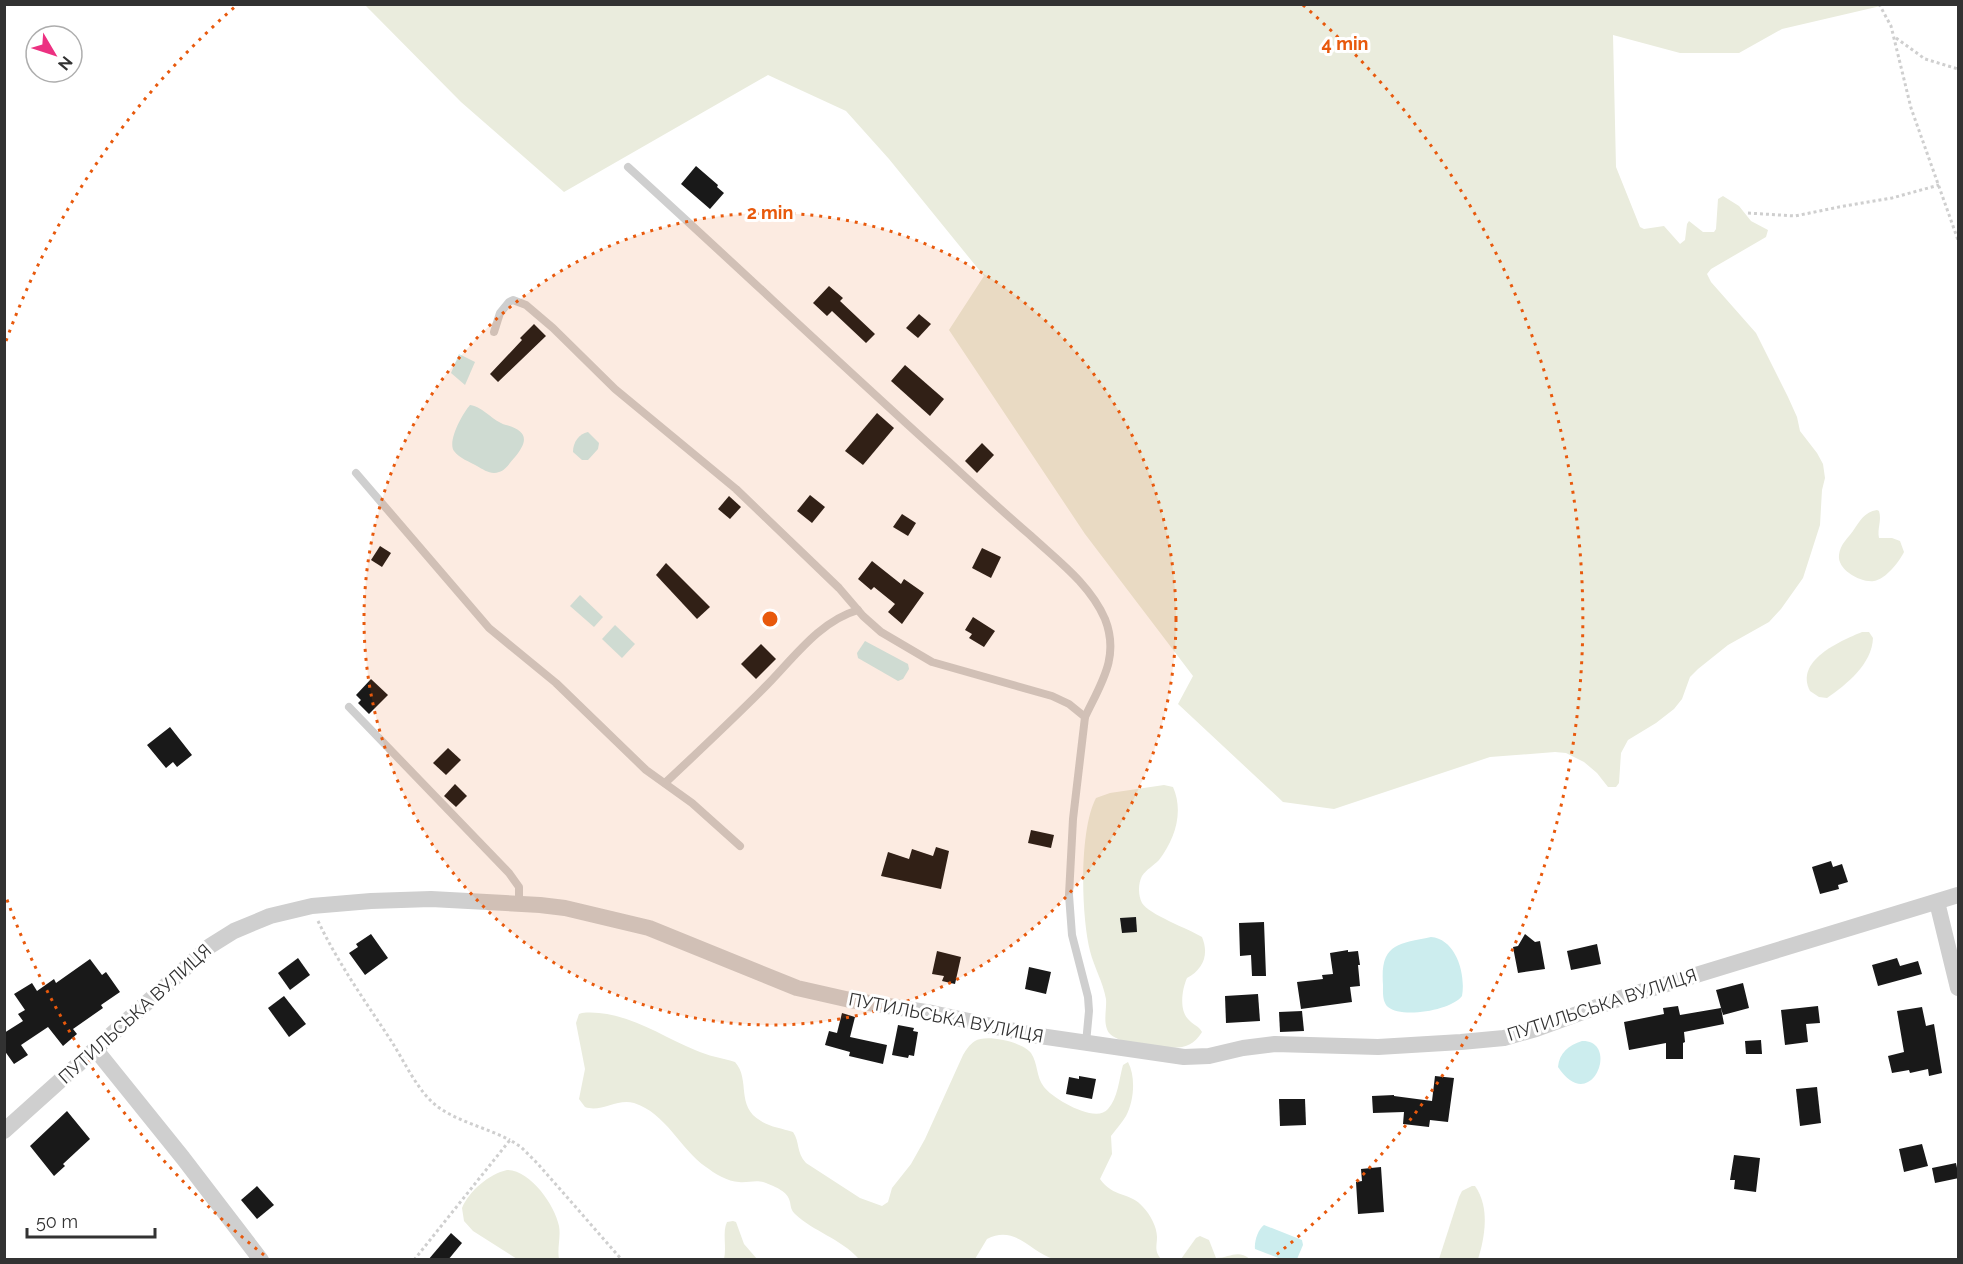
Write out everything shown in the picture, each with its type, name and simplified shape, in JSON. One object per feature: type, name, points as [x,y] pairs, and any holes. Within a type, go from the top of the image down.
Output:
[{"type":"street","name":"ПУТИЛЬСЬКА ВУЛИЦЯ","points":[[4,1131],[210,946],[234,931],[270,916],[312,906],[431,899],[519,903],[565,908],[649,928],[797,988],[850,1000],[932,1013],[1033,1035],[1184,1057],[1209,1056],[1275,1044],[1378,1047],[1504,1038],[1656,987],[1959,894]]},
{"type":"street","points":[[1937,902],[1959,988]]},
{"type":"street","points":[[96,1050],[261,1260]]},
{"type":"lane","points":[[628,167],[1067,568],[1089,593],[1104,617],[1109,631],[1111,653],[1105,676],[1085,717],[1073,819],[1069,896],[1072,935],[1089,1004],[1086,1043]]},
{"type":"lane","points":[[494,332],[500,313],[509,302],[518,302],[534,311],[615,389],[736,489],[839,588],[881,632],[924,659],[1052,696],[1085,717]]},
{"type":"lane","points":[[356,473],[489,627],[556,683],[634,758],[706,815],[740,846]]},
{"type":"lane","points":[[665,783],[765,688],[816,634],[839,617],[858,610]]},
{"type":"lane","points":[[349,707],[509,873],[519,887],[519,903]]},
{"type":"path","points":[[1879,4],[1894,37],[1911,108],[1959,240]]},
{"type":"path","points":[[1894,37],[1924,59],[1959,69]]},
{"type":"path","points":[[1748,213],[1795,216],[1892,198],[1939,185]]},
{"type":"path","points":[[312,906],[330,945],[431,1101],[454,1116],[521,1147],[622,1260]]},
{"type":"path","points":[[414,1260],[510,1140]]},
{"type":"shaded area","points":[[365,5],[1885,5],[1782,29],[1739,53],[1680,53],[1613,35],[1616,167],[1640,227],[1644,229],[1664,226],[1680,244],[1685,240],[1689,221],[1703,232],[1714,232],[1718,199],[1723,196],[1739,206],[1751,221],[1768,230],[1766,237],[1711,269],[1707,274],[1711,282],[1756,333],[1797,417],[1800,431],[1823,464],[1825,478],[1820,525],[1803,578],[1769,622],[1728,645],[1698,669],[1690,677],[1682,699],[1674,709],[1628,740],[1621,753],[1619,783],[1616,787],[1608,787],[1584,762],[1566,753],[1555,752],[1490,757],[1334,809],[1283,802],[1178,704],[1193,676],[1085,534],[949,330],[984,276],[889,159],[846,111],[768,75],[564,192],[461,102]]},
{"type":"shaded area","points":[[1877,510],[1880,515],[1879,538],[1892,538],[1900,541],[1904,552],[1887,574],[1879,580],[1869,581],[1857,578],[1846,570],[1839,561],[1839,555],[1842,545],[1863,518]]},
{"type":"shaded area","points":[[1862,632],[1869,632],[1873,638],[1872,647],[1857,672],[1827,698],[1819,697],[1810,691],[1807,680],[1808,670],[1814,662],[1832,647]]},
{"type":"shaded area","points":[[1164,785],[1173,787],[1178,816],[1165,852],[1142,876],[1139,886],[1140,897],[1142,903],[1152,912],[1202,937],[1205,949],[1201,966],[1187,978],[1182,999],[1185,1015],[1202,1032],[1190,1044],[1175,1048],[1128,1042],[1110,1034],[1105,1022],[1106,999],[1090,951],[1083,895],[1084,851],[1090,812],[1096,798],[1110,793]]},
{"type":"shaded area","points":[[579,1014],[612,1015],[626,1019],[700,1052],[735,1062],[740,1069],[748,1108],[753,1115],[768,1125],[793,1132],[806,1163],[860,1198],[882,1206],[888,1202],[892,1188],[911,1164],[925,1139],[963,1055],[975,1041],[995,1039],[1027,1049],[1033,1057],[1041,1083],[1049,1092],[1075,1108],[1094,1114],[1102,1113],[1111,1105],[1123,1065],[1128,1062],[1133,1082],[1131,1103],[1126,1116],[1111,1136],[1112,1154],[1100,1179],[1105,1185],[1138,1202],[1146,1210],[1156,1229],[1157,1251],[1161,1259],[1054,1259],[1014,1237],[997,1235],[987,1239],[975,1259],[859,1259],[844,1246],[810,1226],[795,1214],[789,1198],[781,1190],[762,1182],[735,1182],[709,1169],[688,1151],[664,1123],[645,1108],[628,1102],[597,1108],[585,1107],[579,1099],[585,1069],[576,1023]]},
{"type":"shaded area","points":[[507,1170],[516,1172],[533,1182],[547,1199],[559,1226],[559,1259],[517,1259],[473,1231],[464,1221],[462,1208],[469,1195],[487,1179]]},
{"type":"shaded area","points":[[1475,1186],[1480,1194],[1485,1222],[1478,1259],[1439,1259],[1459,1197],[1462,1191]]},
{"type":"shaded area","points":[[727,1222],[736,1222],[744,1244],[757,1259],[724,1259],[726,1226]]},
{"type":"shaded area","points":[[1200,1236],[1209,1240],[1216,1258],[1237,1254],[1250,1259],[1181,1259],[1196,1238]]},
{"type":"water","points":[[459,354],[475,362],[465,385],[451,373]]},
{"type":"water","points":[[470,405],[480,408],[501,423],[513,427],[524,437],[519,451],[508,466],[501,471],[488,472],[454,451],[452,446],[454,434]]},
{"type":"water","points":[[588,432],[599,443],[598,449],[588,460],[582,460],[573,452],[573,448],[579,437]]},
{"type":"water","points":[[580,595],[603,617],[594,627],[570,606]]},
{"type":"water","points":[[615,625],[635,644],[622,658],[602,639]]},
{"type":"water","points":[[865,641],[908,664],[909,669],[903,679],[898,681],[858,658],[857,653]]},
{"type":"water","points":[[1431,937],[1440,939],[1453,951],[1461,968],[1462,996],[1457,1001],[1438,1009],[1415,1012],[1395,1011],[1388,1007],[1383,996],[1384,961],[1393,948],[1400,944]]},
{"type":"water","points":[[1582,1041],[1594,1044],[1599,1052],[1600,1062],[1597,1072],[1590,1080],[1581,1084],[1570,1080],[1558,1067],[1560,1058],[1566,1050]]},
{"type":"water","points":[[1264,1225],[1302,1240],[1303,1245],[1297,1259],[1281,1259],[1255,1249],[1257,1236]]},
{"type":"building","points":[[696,166],[724,193],[710,209],[681,184]]},
{"type":"building","points":[[829,286],[843,298],[840,301],[875,334],[866,343],[832,311],[827,316],[813,303]]},
{"type":"building","points":[[919,314],[931,324],[918,338],[906,328]]},
{"type":"building","points":[[534,324],[546,336],[498,382],[490,374]]},
{"type":"building","points":[[905,365],[944,399],[930,416],[891,381]]},
{"type":"building","points":[[877,413],[894,428],[863,465],[845,451]]},
{"type":"building","points":[[982,443],[994,455],[977,473],[965,461]]},
{"type":"building","points":[[810,495],[825,507],[812,523],[797,511]]},
{"type":"building","points":[[729,496],[741,507],[730,519],[718,509]]},
{"type":"building","points":[[902,514],[916,523],[908,536],[893,527]]},
{"type":"building","points":[[380,546],[391,553],[382,567],[371,560]]},
{"type":"building","points":[[982,548],[1001,557],[991,578],[972,568]]},
{"type":"building","points":[[872,561],[901,584],[904,579],[924,593],[902,624],[888,612],[895,604],[874,587],[871,590],[858,579]]},
{"type":"building","points":[[666,563],[710,607],[697,619],[656,575]]},
{"type":"building","points":[[973,617],[995,631],[984,647],[969,638],[972,634],[965,630]]},
{"type":"building","points":[[761,644],[776,659],[756,679],[741,664]]},
{"type":"building","points":[[371,679],[388,695],[369,714],[358,703],[361,700],[356,695]]},
{"type":"building","points":[[170,727],[192,755],[177,767],[173,762],[166,768],[147,745]]},
{"type":"building","points":[[448,748],[461,760],[446,775],[433,763]]},
{"type":"building","points":[[455,784],[467,796],[456,807],[444,796]]},
{"type":"building","points":[[1031,830],[1054,835],[1051,848],[1028,843]]},
{"type":"building","points":[[936,847],[949,851],[941,889],[881,876],[888,852],[909,859],[912,849],[933,856]]},
{"type":"building","points":[[1831,861],[1833,867],[1842,864],[1848,882],[1838,885],[1839,889],[1820,894],[1812,867]]},
{"type":"building","points":[[1136,917],[1137,932],[1122,933],[1120,918]]},
{"type":"building","points":[[1264,922],[1266,976],[1252,976],[1251,955],[1240,956],[1239,923]]},
{"type":"building","points":[[371,934],[388,958],[365,975],[349,953],[358,947],[356,944]]},
{"type":"building","points":[[1525,934],[1535,942],[1540,941],[1545,969],[1518,973],[1513,947],[1518,946]]},
{"type":"building","points":[[1597,944],[1601,964],[1571,970],[1567,951]]},
{"type":"building","points":[[1348,950],[1348,952],[1358,951],[1360,965],[1358,965],[1360,986],[1350,987],[1352,1002],[1301,1009],[1297,982],[1323,979],[1322,975],[1333,974],[1330,953]]},
{"type":"building","points":[[937,951],[961,957],[955,984],[942,981],[944,976],[932,974]]},
{"type":"building","points":[[298,958],[310,975],[290,990],[278,973]]},
{"type":"building","points":[[1897,958],[1900,966],[1918,961],[1922,974],[1878,986],[1872,965]]},
{"type":"building","points":[[90,959],[102,975],[106,972],[120,992],[101,1005],[103,1008],[73,1029],[77,1034],[63,1046],[48,1027],[21,1045],[28,1055],[14,1064],[4,1050],[4,1033],[23,1021],[18,1014],[25,1010],[14,994],[32,983],[37,991],[54,979],[56,983]]},
{"type":"building","points":[[1029,967],[1051,972],[1046,994],[1025,989]]},
{"type":"building","points":[[1743,983],[1749,1008],[1723,1015],[1716,990]]},
{"type":"building","points":[[1258,994],[1260,1021],[1226,1023],[1225,996]]},
{"type":"building","points":[[284,996],[306,1024],[289,1037],[268,1008]]},
{"type":"building","points":[[1678,1006],[1680,1015],[1721,1008],[1724,1024],[1684,1032],[1683,1059],[1666,1059],[1666,1043],[1629,1050],[1624,1022],[1664,1014],[1663,1008]]},
{"type":"building","points":[[1818,1006],[1820,1023],[1806,1024],[1808,1042],[1785,1045],[1781,1010]]},
{"type":"building","points":[[1922,1007],[1926,1026],[1934,1024],[1942,1073],[1929,1076],[1928,1069],[1910,1073],[1909,1070],[1892,1073],[1888,1056],[1904,1052],[1897,1011]]},
{"type":"building","points":[[1302,1011],[1304,1031],[1280,1032],[1279,1012]]},
{"type":"building","points":[[842,1013],[855,1017],[850,1037],[887,1045],[883,1064],[849,1056],[850,1052],[825,1045],[829,1031],[837,1033]]},
{"type":"building","points":[[898,1025],[914,1028],[913,1031],[918,1032],[914,1056],[909,1055],[908,1058],[892,1055]]},
{"type":"building","points":[[1761,1040],[1762,1054],[1746,1054],[1745,1041]]},
{"type":"building","points":[[1079,1076],[1096,1079],[1092,1099],[1066,1094],[1069,1077],[1079,1079]]},
{"type":"building","points":[[1435,1076],[1454,1078],[1448,1122],[1430,1120],[1429,1127],[1403,1124],[1404,1112],[1373,1113],[1372,1096],[1394,1095],[1432,1101]]},
{"type":"building","points":[[1817,1087],[1821,1123],[1800,1126],[1796,1089]]},
{"type":"building","points":[[1279,1099],[1305,1099],[1306,1125],[1280,1126]]},
{"type":"building","points":[[67,1111],[90,1139],[63,1164],[65,1166],[54,1176],[30,1146]]},
{"type":"building","points":[[1922,1144],[1928,1166],[1904,1172],[1899,1149]]},
{"type":"building","points":[[1734,1155],[1760,1158],[1756,1192],[1734,1189],[1735,1180],[1730,1180]]},
{"type":"building","points":[[1956,1163],[1959,1178],[1935,1183],[1932,1168]]},
{"type":"building","points":[[1381,1167],[1384,1212],[1358,1214],[1356,1182],[1362,1181],[1361,1169]]},
{"type":"building","points":[[257,1186],[274,1205],[257,1219],[241,1200]]},
{"type":"building","points":[[451,1233],[462,1243],[448,1260],[428,1260]]}]
